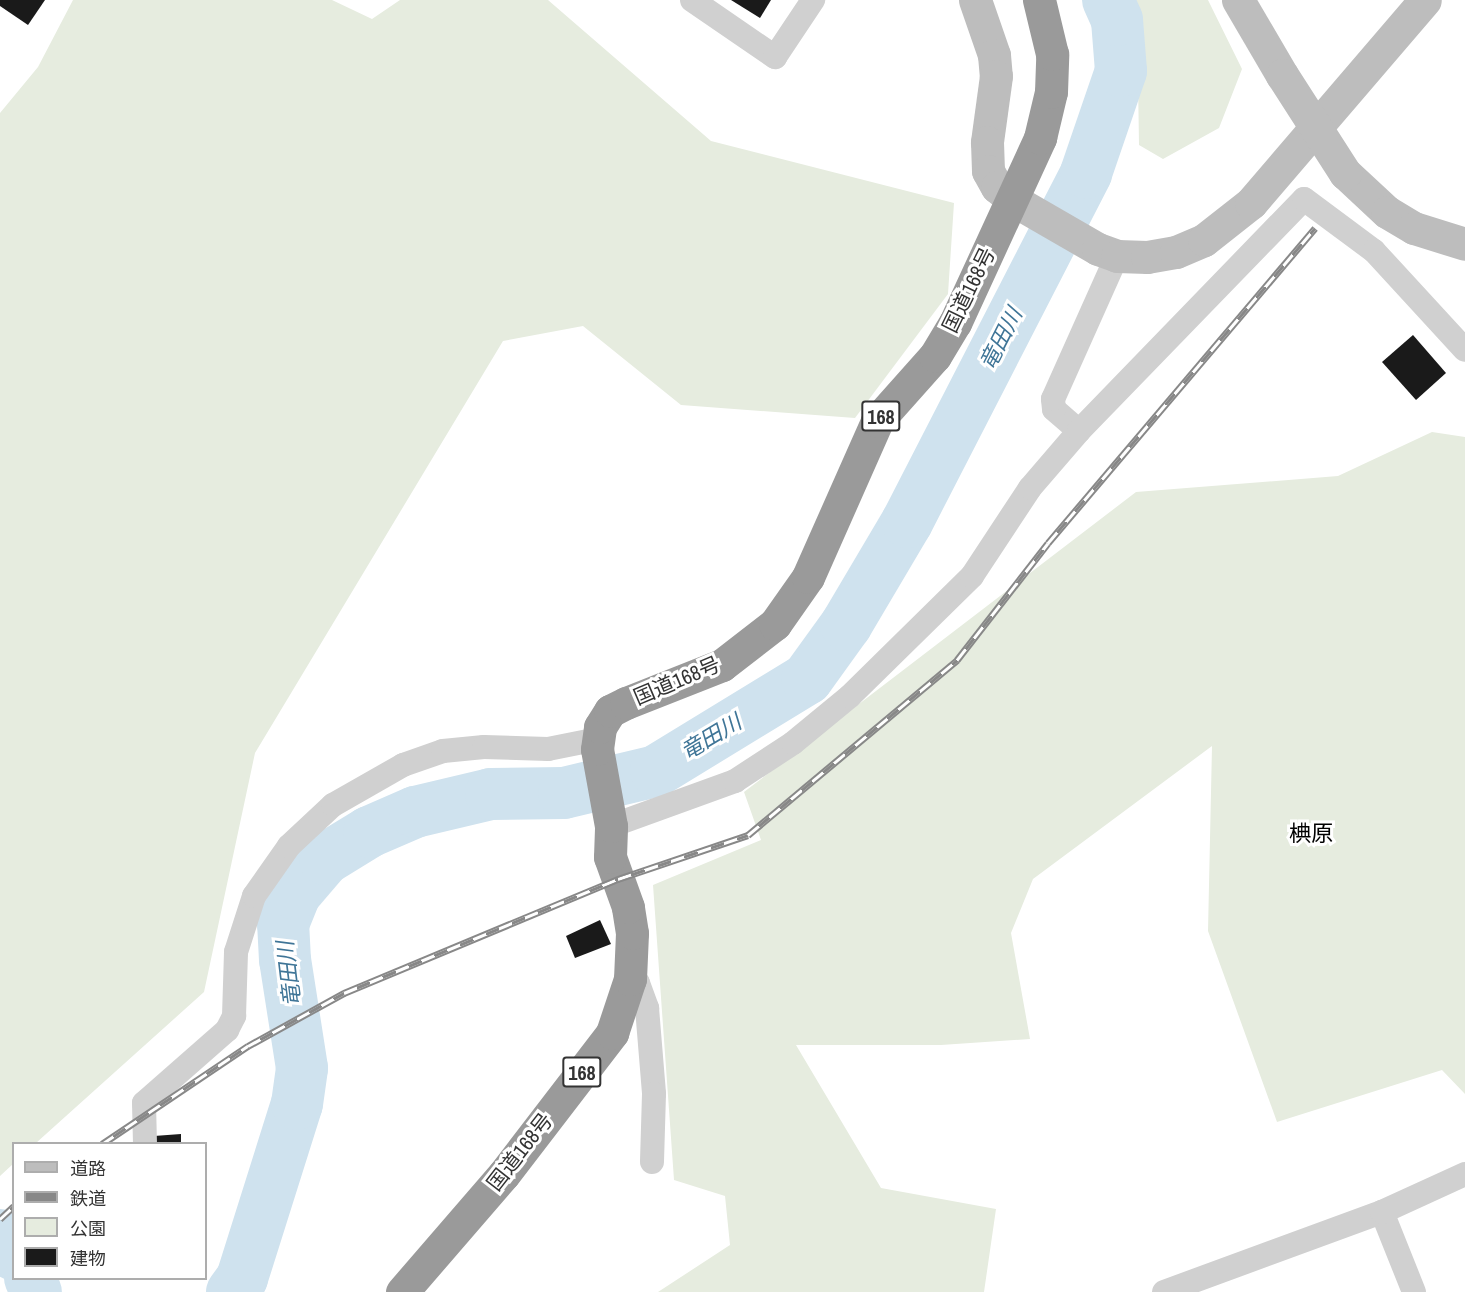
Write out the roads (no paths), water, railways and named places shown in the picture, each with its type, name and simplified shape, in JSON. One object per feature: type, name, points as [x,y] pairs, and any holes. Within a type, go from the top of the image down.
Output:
[{"type":"highway","name":"国道168号","points":[[402,1292],[504,1174],[612,1033],[630,979],[632,933],[628,908],[610,857],[609,816],[597,744],[600,727],[610,711],[722,665],[775,624],[808,577],[872,431],[935,356],[1024,207],[1051,92],[1052,54],[1039,0]]},
{"type":"street","points":[[692,0],[775,57],[813,0]]},
{"type":"street","points":[[975,0],[994,55],[996,76],[987,142],[988,171],[997,187],[1024,207],[1107,253],[1176,252],[1204,240],[1229,224],[1251,203],[1425,0]]},
{"type":"street","points":[[1238,0],[1282,75],[1345,173],[1387,212],[1414,228],[1465,244]]},
{"type":"street","points":[[609,816],[735,781],[793,743],[850,696],[972,576],[1029,488],[1079,431],[1304,199],[1374,250],[1465,350]]},
{"type":"street","points":[[1079,431],[1054,410],[1053,399],[1107,253]]},
{"type":"street","points":[[145,1142],[144,1103],[227,1030],[234,1016],[236,952],[254,896],[289,846],[333,806],[404,765],[443,751],[484,747],[548,749],[597,744]]},
{"type":"street","points":[[630,979],[638,983],[647,1008],[654,1094],[652,1162]]},
{"type":"street","points":[[1164,1292],[1382,1212],[1465,1174]]},
{"type":"street","points":[[1382,1212],[1414,1292]]},
{"type":"waterway","name":"竜田川","points":[[232,1292],[242,1278],[297,1104],[302,1068],[285,960],[283,924],[295,894],[325,859],[369,832],[415,812],[491,794],[564,793],[656,771],[807,679],[846,625],[907,522],[1086,173],[1121,71],[1117,20],[1108,0]]},
{"type":"waterway","name":"竜田川","points":[[0,1235],[12,1252]]},
{"type":"waterway","name":"竜田川","points":[[31,1280],[36,1292]]},
{"type":"railway","points":[[105,1142],[248,1046],[344,993],[618,879],[748,835],[957,660],[1048,543],[1315,228]]},
{"type":"railway","points":[[0,1219],[12,1208]]},
{"type":"district","name":"椣原","points":[[1311,834]]}]
